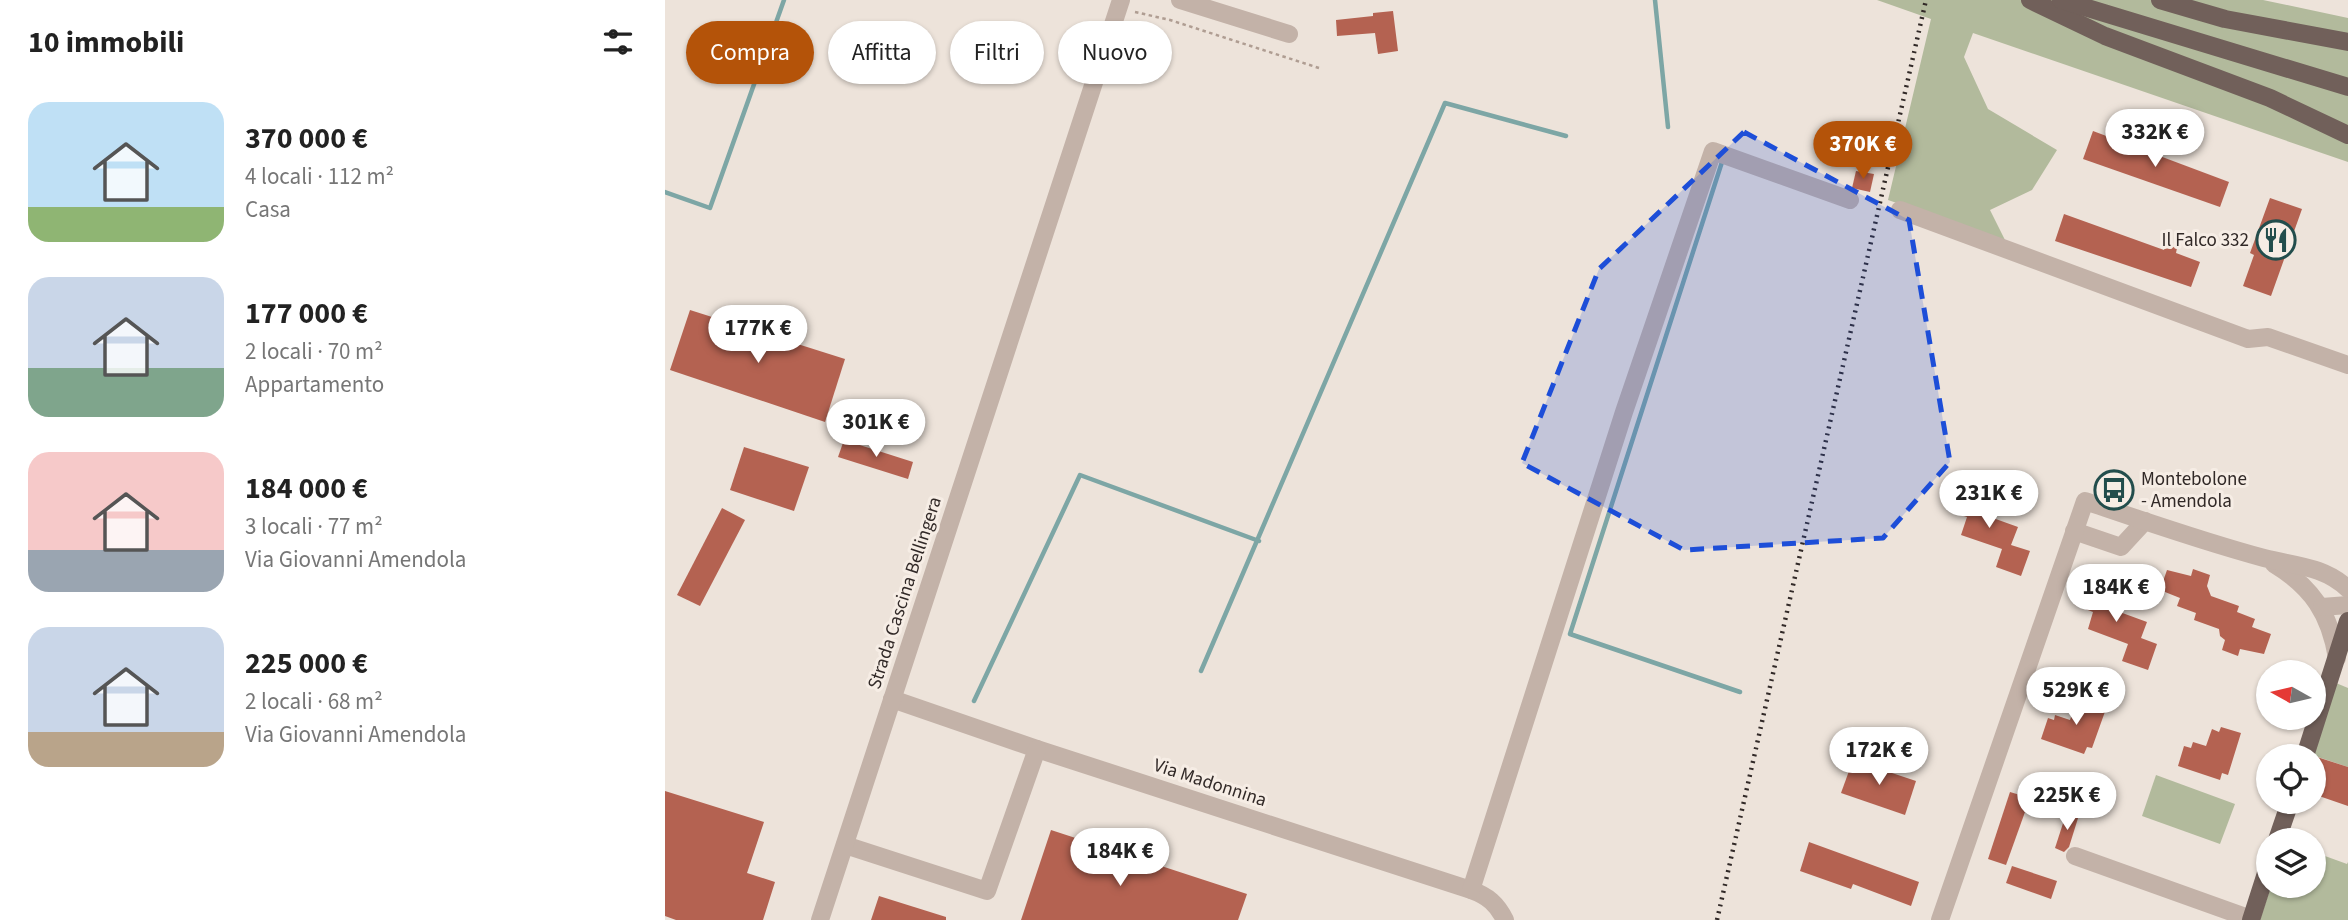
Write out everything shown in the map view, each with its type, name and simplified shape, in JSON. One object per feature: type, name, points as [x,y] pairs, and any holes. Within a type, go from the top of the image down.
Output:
[{"type":"main road","points":[[2030,0],[2105,36],[2270,98],[2348,135]]},
{"type":"main road","points":[[2061,0],[2348,88]]},
{"type":"main road","points":[[2160,0],[2225,19],[2348,42]]},
{"type":"main road","points":[[2309,744],[2346,631]]},
{"type":"main road","points":[[2251,919],[2258,898]]},
{"type":"street","points":[[1180,0],[1289,34]]},
{"type":"street","name":"Strada Cascina Bellingera","points":[[820,920],[1120,5]]},
{"type":"street","points":[[1471,890],[1624,412],[1713,151],[1850,200]]},
{"type":"street","points":[[1900,210],[2248,339],[2268,337],[2348,365]]},
{"type":"street","points":[[1940,920],[2085,501],[2265,558],[2316,569],[2340,581],[2348,589]]},
{"type":"street","points":[[2074,531],[2121,547],[2145,521]]},
{"type":"street","points":[[2265,558],[2292,575],[2322,607],[2330,623],[2337,658]]},
{"type":"street","points":[[2323,572],[2348,568]]},
{"type":"street","points":[[2322,607],[2348,605]]},
{"type":"street","name":"Via Madonnina","points":[[892,699],[1471,890],[1491,900],[1505,920]]},
{"type":"street","points":[[845,845],[987,891],[1037,749]]},
{"type":"street","points":[[2075,856],[2251,919]]},
{"type":"path","points":[[1120,5],[1319,68]]},
{"type":"highlighted area","points":[[1744,132],[1909,220],[1950,462],[1883,538],[1684,550],[1522,463],[1599,269]]},
{"type":"green space","points":[[1877,0],[2263,0],[2348,18],[2348,162],[1973,33],[1964,57],[1988,109],[2057,150],[2032,190],[1990,210],[2005,240],[1888,200],[1931,19]]},
{"type":"green space","points":[[2336,683],[2348,688],[2348,767],[2326,760],[2326,744],[2316,744],[2320,730],[2326,730],[2326,713]]},
{"type":"green space","points":[[2156,775],[2235,804],[2220,844],[2142,816]]},
{"type":"green space","points":[[2326,856],[2347,864],[2348,862],[2348,920],[2260,920],[2267,898],[2326,898]]},
{"type":"building","points":[[1393,11],[1398,51],[1378,54],[1375,33],[1337,36],[1336,20]]},
{"type":"building","points":[[2093,131],[2229,182],[2220,207],[2083,159]]},
{"type":"building","points":[[1856,171],[1874,174],[1870,192],[1852,188]]},
{"type":"building","points":[[2270,198],[2302,209],[2271,296],[2243,286],[2254,255],[2250,253]]},
{"type":"building","points":[[2064,214],[2164,250],[2166,245],[2177,248],[2176,253],[2200,262],[2191,287],[2055,241]]},
{"type":"building","points":[[690,310],[845,359],[825,422],[670,370]]},
{"type":"building","points":[[844,440],[913,462],[908,479],[838,457]]},
{"type":"building","points":[[744,447],[809,467],[794,511],[730,490]]},
{"type":"building","points":[[1958,486],[1985,495],[1979,513],[2018,527],[2011,545],[2030,551],[2021,576],[1996,567],[2002,549],[1961,535],[1967,517],[1949,511]]},
{"type":"building","points":[[722,508],[745,520],[700,606],[677,595]]},
{"type":"building","points":[[2193,569],[2210,575],[2207,586],[2211,596],[2239,606],[2237,612],[2255,619],[2252,627],[2271,634],[2264,654],[2240,649],[2238,656],[2222,650],[2225,640],[2220,636],[2219,629],[2194,620],[2196,613],[2177,606],[2180,598],[2160,590],[2167,570],[2191,576]]},
{"type":"building","points":[[2085,579],[2113,589],[2106,607],[2147,622],[2141,638],[2157,644],[2148,670],[2122,661],[2128,644],[2088,629],[2093,612],[2075,605]]},
{"type":"building","points":[[2086,699],[2107,706],[2092,748],[2087,747],[2084,754],[2041,739],[2048,718],[2054,720],[2055,715],[2070,720],[2076,702],[2084,704]]},
{"type":"building","points":[[2221,727],[2241,733],[2228,775],[2222,773],[2220,780],[2178,766],[2184,746],[2191,748],[2193,742],[2206,746],[2212,729],[2219,732]]},
{"type":"building","points":[[1853,760],[1916,781],[1905,815],[1841,793]]},
{"type":"building","points":[[2326,760],[2348,767],[2348,806],[2326,798]]},
{"type":"building","points":[[665,791],[764,822],[747,873],[775,882],[763,920],[676,920],[665,916]]},
{"type":"building","points":[[2010,792],[2030,798],[2006,865],[1988,859]]},
{"type":"building","points":[[2067,811],[2079,815],[2069,847],[2064,852],[2055,848]]},
{"type":"building","points":[[1051,830],[1247,894],[1238,920],[1021,920]]},
{"type":"building","points":[[1809,842],[1919,882],[1911,906],[1853,884],[1851,889],[1800,871]]},
{"type":"building","points":[[2012,866],[2057,881],[2051,899],[2006,883]]},
{"type":"building","points":[[879,896],[946,917],[946,920],[871,920]]},
{"type":"waterway","points":[[665,192],[710,208],[784,0]]},
{"type":"waterway","points":[[1655,0],[1668,127]]},
{"type":"waterway","points":[[1201,671],[1445,103],[1566,136]]},
{"type":"waterway","points":[[1722,162],[1570,634],[1740,692]]},
{"type":"waterway","points":[[974,701],[1080,475],[1259,541]]},
{"type":"railway","points":[[1717,920],[1926,0]]},
{"type":"place","name":"Il Falco 332","points":[[2276,240]]},
{"type":"place","name":"Montebolone - Amendola","points":[[2114,490]]}]
